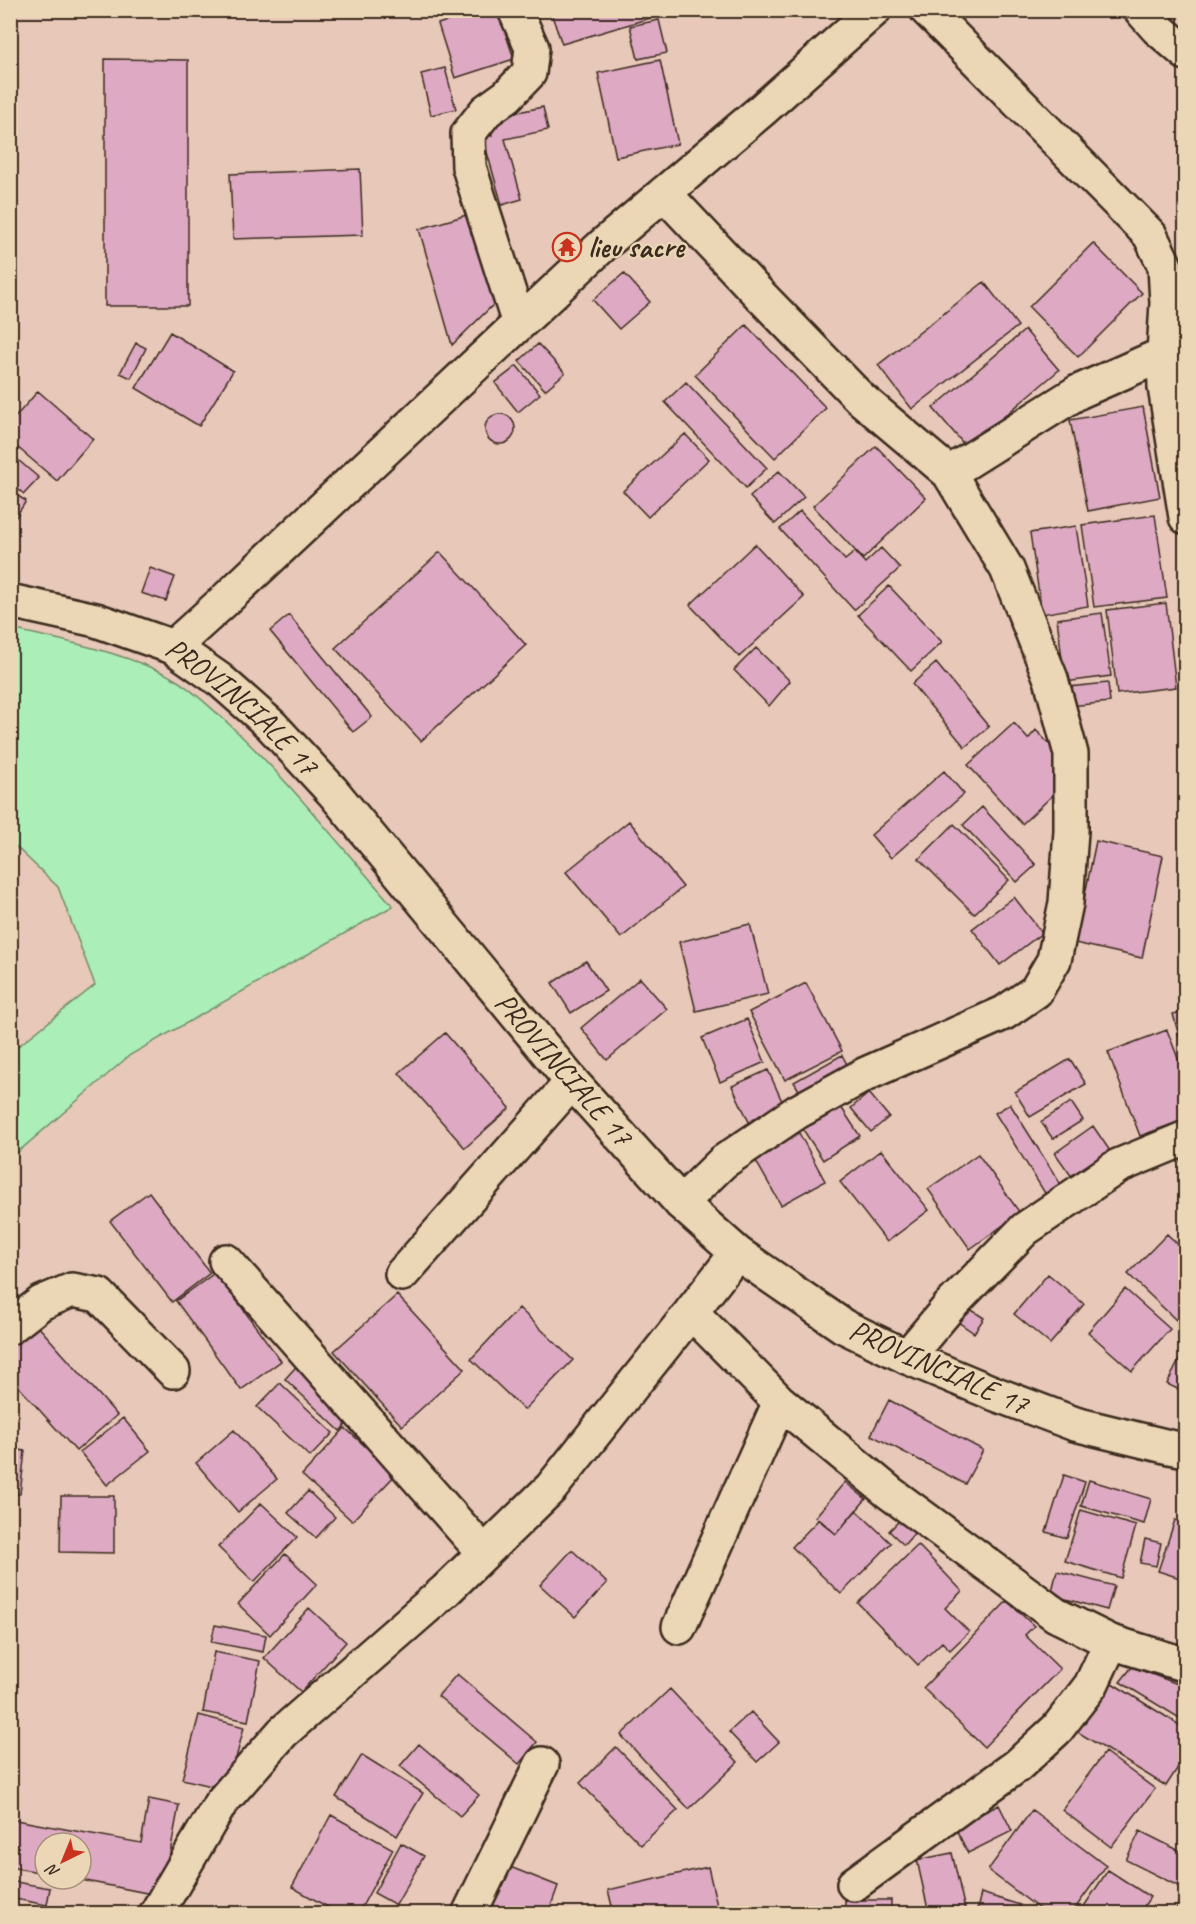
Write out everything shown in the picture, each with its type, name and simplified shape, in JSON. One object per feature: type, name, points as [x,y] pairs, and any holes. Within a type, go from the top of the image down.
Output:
[{"type":"street","points":[[515,10],[532,48],[529,73],[507,96],[486,111],[468,134],[469,167],[519,324]]},
{"type":"street","points":[[173,646],[603,244],[762,110],[874,10]]},
{"type":"street","points":[[927,10],[1150,235],[1165,266],[1167,303],[1165,387],[1185,518]]},
{"type":"street","points":[[1142,10],[1157,28],[1185,53]]},
{"type":"street","points":[[664,193],[860,398],[949,473],[1007,569],[1051,679],[1071,754],[1071,831],[1066,903],[1054,960],[1036,991],[1004,1013],[866,1074],[796,1112],[723,1162],[681,1203]]},
{"type":"street","points":[[949,473],[1078,392],[1164,354]]},
{"type":"street","name":"PROVINCIALE 17","points":[[10,601],[96,620],[173,646],[220,680],[271,725],[326,784],[572,1083],[681,1203],[737,1253],[843,1326],[907,1357],[1075,1424],[1185,1450]]},
{"type":"street","points":[[402,1275],[572,1083]]},
{"type":"street","points":[[907,1357],[949,1307],[1025,1229],[1118,1166],[1185,1138]]},
{"type":"street","points":[[156,1914],[220,1804],[282,1732],[446,1590],[551,1488],[737,1253]]},
{"type":"street","points":[[226,1261],[484,1553]]},
{"type":"street","points":[[10,1327],[41,1303],[72,1290],[99,1294],[173,1371]]},
{"type":"street","points":[[691,1312],[780,1402],[890,1492],[1056,1615],[1111,1642],[1185,1665]]},
{"type":"street","points":[[679,1627],[780,1402]]},
{"type":"street","points":[[854,1884],[1018,1765],[1057,1729],[1091,1685],[1111,1642]]},
{"type":"street","points":[[469,1914],[542,1764]]},
{"type":"green space","points":[[11,629],[123,657],[159,671],[183,685],[218,714],[264,759],[393,906],[130,1055],[11,1158],[11,1052],[95,985],[58,887],[11,842]]},
{"type":"building","points":[[481,10],[498,10],[514,59],[455,78],[438,24]]},
{"type":"building","points":[[550,10],[655,10],[657,16],[562,44]]},
{"type":"building","points":[[659,20],[667,53],[638,59],[630,26]]},
{"type":"building","points":[[105,59],[188,60],[188,306],[105,306]]},
{"type":"building","points":[[660,60],[678,144],[616,157],[598,73]]},
{"type":"building","points":[[445,68],[456,109],[431,115],[421,74]]},
{"type":"building","points":[[543,107],[548,130],[505,139],[522,199],[502,205],[483,138],[492,135],[488,118]]},
{"type":"building","points":[[360,169],[363,235],[233,239],[230,174]]},
{"type":"building","points":[[470,214],[496,302],[452,345],[419,229]]},
{"type":"building","points":[[1093,243],[1142,293],[1078,357],[1029,307]]},
{"type":"building","points":[[624,273],[650,302],[619,329],[593,300]]},
{"type":"building","points":[[984,282],[1018,326],[912,409],[878,365]]},
{"type":"building","points":[[746,325],[826,408],[775,458],[695,375]]},
{"type":"building","points":[[1025,330],[1059,370],[967,448],[933,408]]},
{"type":"building","points":[[170,332],[233,371],[199,426],[136,388]]},
{"type":"building","points":[[136,343],[146,348],[131,378],[120,373]]},
{"type":"building","points":[[538,344],[565,373],[545,390],[519,361]]},
{"type":"building","points":[[517,366],[540,394],[518,412],[495,383]]},
{"type":"building","points":[[686,382],[767,468],[746,488],[665,402]]},
{"type":"building","points":[[38,391],[93,439],[57,481],[10,441],[10,423]]},
{"type":"building","points":[[1143,407],[1160,497],[1088,511],[1070,420]]},
{"type":"building","points":[[500,414],[506,415],[514,423],[514,435],[506,443],[500,444],[494,443],[486,435],[485,429],[486,423],[494,415]]},
{"type":"building","points":[[685,434],[709,459],[648,517],[623,491]]},
{"type":"building","points":[[876,446],[926,498],[863,559],[813,506]]},
{"type":"building","points":[[10,453],[39,478],[24,494],[10,483]]},
{"type":"building","points":[[779,471],[804,497],[775,524],[750,497]]},
{"type":"building","points":[[10,491],[26,501],[10,526]]},
{"type":"building","points":[[800,511],[845,560],[855,552],[865,563],[881,548],[900,568],[854,610],[780,529]]},
{"type":"building","points":[[1155,515],[1167,598],[1094,607],[1082,525]]},
{"type":"building","points":[[1076,526],[1088,606],[1042,614],[1030,533]]},
{"type":"building","points":[[755,544],[804,597],[739,657],[690,605]]},
{"type":"building","points":[[440,552],[526,645],[421,741],[335,648]]},
{"type":"building","points":[[150,568],[175,577],[166,601],[141,593]]},
{"type":"building","points":[[889,586],[942,642],[911,671],[858,615]]},
{"type":"building","points":[[1166,603],[1176,687],[1117,694],[1107,610]]},
{"type":"building","points":[[1102,613],[1111,676],[1065,682],[1057,619]]},
{"type":"building","points":[[289,615],[372,717],[353,732],[270,631]]},
{"type":"building","points":[[756,648],[790,681],[769,706],[734,670]]},
{"type":"building","points":[[936,663],[989,727],[965,747],[912,684]]},
{"type":"building","points":[[1108,683],[1110,702],[1070,706],[1068,687]]},
{"type":"building","points":[[1014,723],[1028,739],[1036,730],[1067,763],[1067,782],[1022,824],[968,765]]},
{"type":"building","points":[[944,771],[964,794],[891,858],[871,835]]},
{"type":"building","points":[[982,807],[1036,865],[1017,882],[963,825]]},
{"type":"building","points":[[629,821],[683,887],[621,938],[566,872]]},
{"type":"building","points":[[954,824],[1009,880],[974,914],[919,859]]},
{"type":"building","points":[[1096,841],[1163,856],[1142,958],[1075,943]]},
{"type":"building","points":[[1014,897],[1042,933],[1000,965],[972,929]]},
{"type":"building","points":[[750,924],[768,994],[696,1011],[679,942]]},
{"type":"building","points":[[586,961],[606,991],[571,1013],[552,983]]},
{"type":"building","points":[[640,978],[667,1009],[607,1060],[581,1028]]},
{"type":"building","points":[[806,983],[842,1051],[785,1080],[749,1012]]},
{"type":"building","points":[[1186,1011],[1186,1062],[1173,1014]]},
{"type":"building","points":[[747,1019],[765,1062],[720,1082],[702,1038]]},
{"type":"building","points":[[1167,1030],[1186,1079],[1186,1119],[1140,1136],[1108,1052]]},
{"type":"building","points":[[445,1033],[510,1108],[465,1148],[399,1073]]},
{"type":"building","points":[[842,1055],[850,1070],[803,1097],[794,1082]]},
{"type":"building","points":[[1070,1059],[1086,1084],[1030,1117],[1015,1092]]},
{"type":"building","points":[[768,1070],[786,1110],[751,1126],[732,1086]]},
{"type":"building","points":[[869,1093],[889,1117],[871,1132],[851,1108]]},
{"type":"building","points":[[1071,1102],[1083,1120],[1053,1139],[1041,1122]]},
{"type":"building","points":[[839,1104],[860,1136],[823,1160],[802,1128]]},
{"type":"building","points":[[1010,1104],[1063,1188],[1048,1198],[995,1113]]},
{"type":"building","points":[[1093,1126],[1110,1151],[1072,1177],[1055,1153]]},
{"type":"building","points":[[798,1131],[825,1181],[781,1205],[753,1156]]},
{"type":"building","points":[[881,1150],[929,1210],[887,1242],[840,1182]]},
{"type":"building","points":[[978,1154],[1020,1213],[970,1249],[928,1189]]},
{"type":"building","points":[[149,1192],[210,1273],[172,1302],[110,1221]]},
{"type":"building","points":[[1167,1234],[1186,1252],[1186,1311],[1176,1320],[1128,1274]]},
{"type":"building","points":[[216,1272],[281,1361],[241,1390],[176,1301]]},
{"type":"building","points":[[1048,1274],[1084,1304],[1050,1344],[1014,1314]]},
{"type":"building","points":[[1125,1289],[1170,1329],[1132,1371],[1088,1332]]},
{"type":"building","points":[[397,1295],[465,1369],[402,1426],[334,1351]]},
{"type":"building","points":[[967,1307],[984,1318],[974,1333],[958,1322]]},
{"type":"building","points":[[519,1308],[573,1360],[524,1410],[471,1359]]},
{"type":"building","points":[[29,1316],[117,1415],[76,1451],[10,1377],[10,1332]]},
{"type":"building","points":[[1186,1347],[1186,1393],[1167,1384]]},
{"type":"building","points":[[312,1349],[368,1401],[340,1431],[285,1379]]},
{"type":"building","points":[[280,1383],[333,1433],[310,1457],[257,1407]]},
{"type":"building","points":[[889,1400],[983,1450],[965,1484],[871,1435]]},
{"type":"building","points":[[123,1418],[150,1451],[107,1485],[80,1452]]},
{"type":"building","points":[[345,1428],[396,1474],[352,1521],[302,1475]]},
{"type":"building","points":[[234,1430],[277,1479],[238,1512],[196,1463]]},
{"type":"building","points":[[10,1449],[25,1451],[20,1494],[10,1493]]},
{"type":"building","points":[[1064,1475],[1085,1482],[1067,1538],[1046,1532]]},
{"type":"building","points":[[1089,1480],[1151,1499],[1144,1524],[1081,1506]]},
{"type":"building","points":[[845,1482],[866,1499],[836,1534],[815,1517]]},
{"type":"building","points":[[308,1491],[335,1517],[316,1538],[288,1513]]},
{"type":"building","points":[[61,1496],[114,1496],[114,1553],[60,1552]]},
{"type":"building","points":[[261,1503],[297,1537],[254,1582],[218,1547]]},
{"type":"building","points":[[856,1510],[891,1543],[841,1594],[792,1547],[819,1519],[836,1534]]},
{"type":"building","points":[[1081,1510],[1136,1526],[1121,1578],[1065,1561]]},
{"type":"building","points":[[904,1516],[918,1529],[904,1545],[889,1531]]},
{"type":"building","points":[[1175,1520],[1186,1523],[1186,1580],[1158,1571]]},
{"type":"building","points":[[1145,1539],[1161,1543],[1156,1566],[1140,1563]]},
{"type":"building","points":[[918,1545],[962,1591],[945,1608],[969,1632],[950,1650],[942,1642],[918,1665],[858,1603]]},
{"type":"building","points":[[572,1550],[607,1583],[575,1617],[540,1585]]},
{"type":"building","points":[[285,1554],[317,1584],[270,1635],[238,1604]]},
{"type":"building","points":[[1057,1571],[1114,1586],[1107,1610],[1051,1595]]},
{"type":"building","points":[[1007,1601],[1034,1626],[1025,1635],[1060,1669],[984,1747],[923,1688]]},
{"type":"building","points":[[309,1608],[346,1642],[301,1692],[264,1658]]},
{"type":"building","points":[[215,1625],[266,1635],[263,1652],[211,1642]]},
{"type":"building","points":[[214,1652],[260,1661],[248,1721],[203,1712]]},
{"type":"building","points":[[1132,1667],[1186,1687],[1186,1722],[1120,1682]]},
{"type":"building","points":[[457,1674],[537,1742],[519,1764],[438,1696]]},
{"type":"building","points":[[1107,1680],[1186,1729],[1186,1755],[1166,1786],[1076,1731]]},
{"type":"building","points":[[670,1689],[738,1762],[689,1809],[621,1735]]},
{"type":"building","points":[[751,1712],[779,1742],[757,1762],[729,1732]]},
{"type":"building","points":[[199,1715],[244,1727],[228,1790],[182,1779]]},
{"type":"building","points":[[419,1744],[479,1795],[460,1816],[400,1766]]},
{"type":"building","points":[[616,1747],[678,1810],[641,1845],[580,1783]]},
{"type":"building","points":[[1105,1752],[1155,1789],[1111,1847],[1062,1810]]},
{"type":"building","points":[[362,1755],[423,1793],[397,1836],[336,1797]]},
{"type":"building","points":[[149,1799],[179,1805],[162,1896],[93,1882],[93,1834],[141,1843]]},
{"type":"building","points":[[999,1805],[1012,1831],[968,1853],[955,1827]]},
{"type":"building","points":[[1032,1810],[1106,1866],[1071,1914],[1046,1914],[988,1870]]},
{"type":"building","points":[[331,1815],[393,1849],[358,1914],[340,1914],[292,1887]]},
{"type":"building","points":[[10,1819],[76,1831],[33,1831],[33,1871],[10,1867]]},
{"type":"building","points":[[1140,1831],[1186,1854],[1186,1890],[1126,1860]]},
{"type":"building","points":[[401,1843],[424,1856],[396,1905],[374,1893]]},
{"type":"building","points":[[952,1853],[966,1914],[929,1914],[917,1860]]},
{"type":"building","points":[[505,1865],[558,1886],[548,1914],[487,1914]]},
{"type":"building","points":[[708,1867],[719,1914],[614,1914],[608,1890]]},
{"type":"building","points":[[1108,1870],[1150,1897],[1139,1914],[1079,1914]]},
{"type":"building","points":[[10,1881],[33,1885],[33,1891],[49,1891],[47,1905],[10,1898]]},
{"type":"building","points":[[981,1893],[1020,1905],[1018,1914],[976,1914]]},
{"type":"building","points":[[845,1900],[891,1900],[891,1914],[845,1914]]},
{"type":"building","points":[[1179,1900],[1186,1903],[1186,1914],[1175,1914]]},
{"type":"place","name":"lieu sacre","points":[[567,247]]}]
